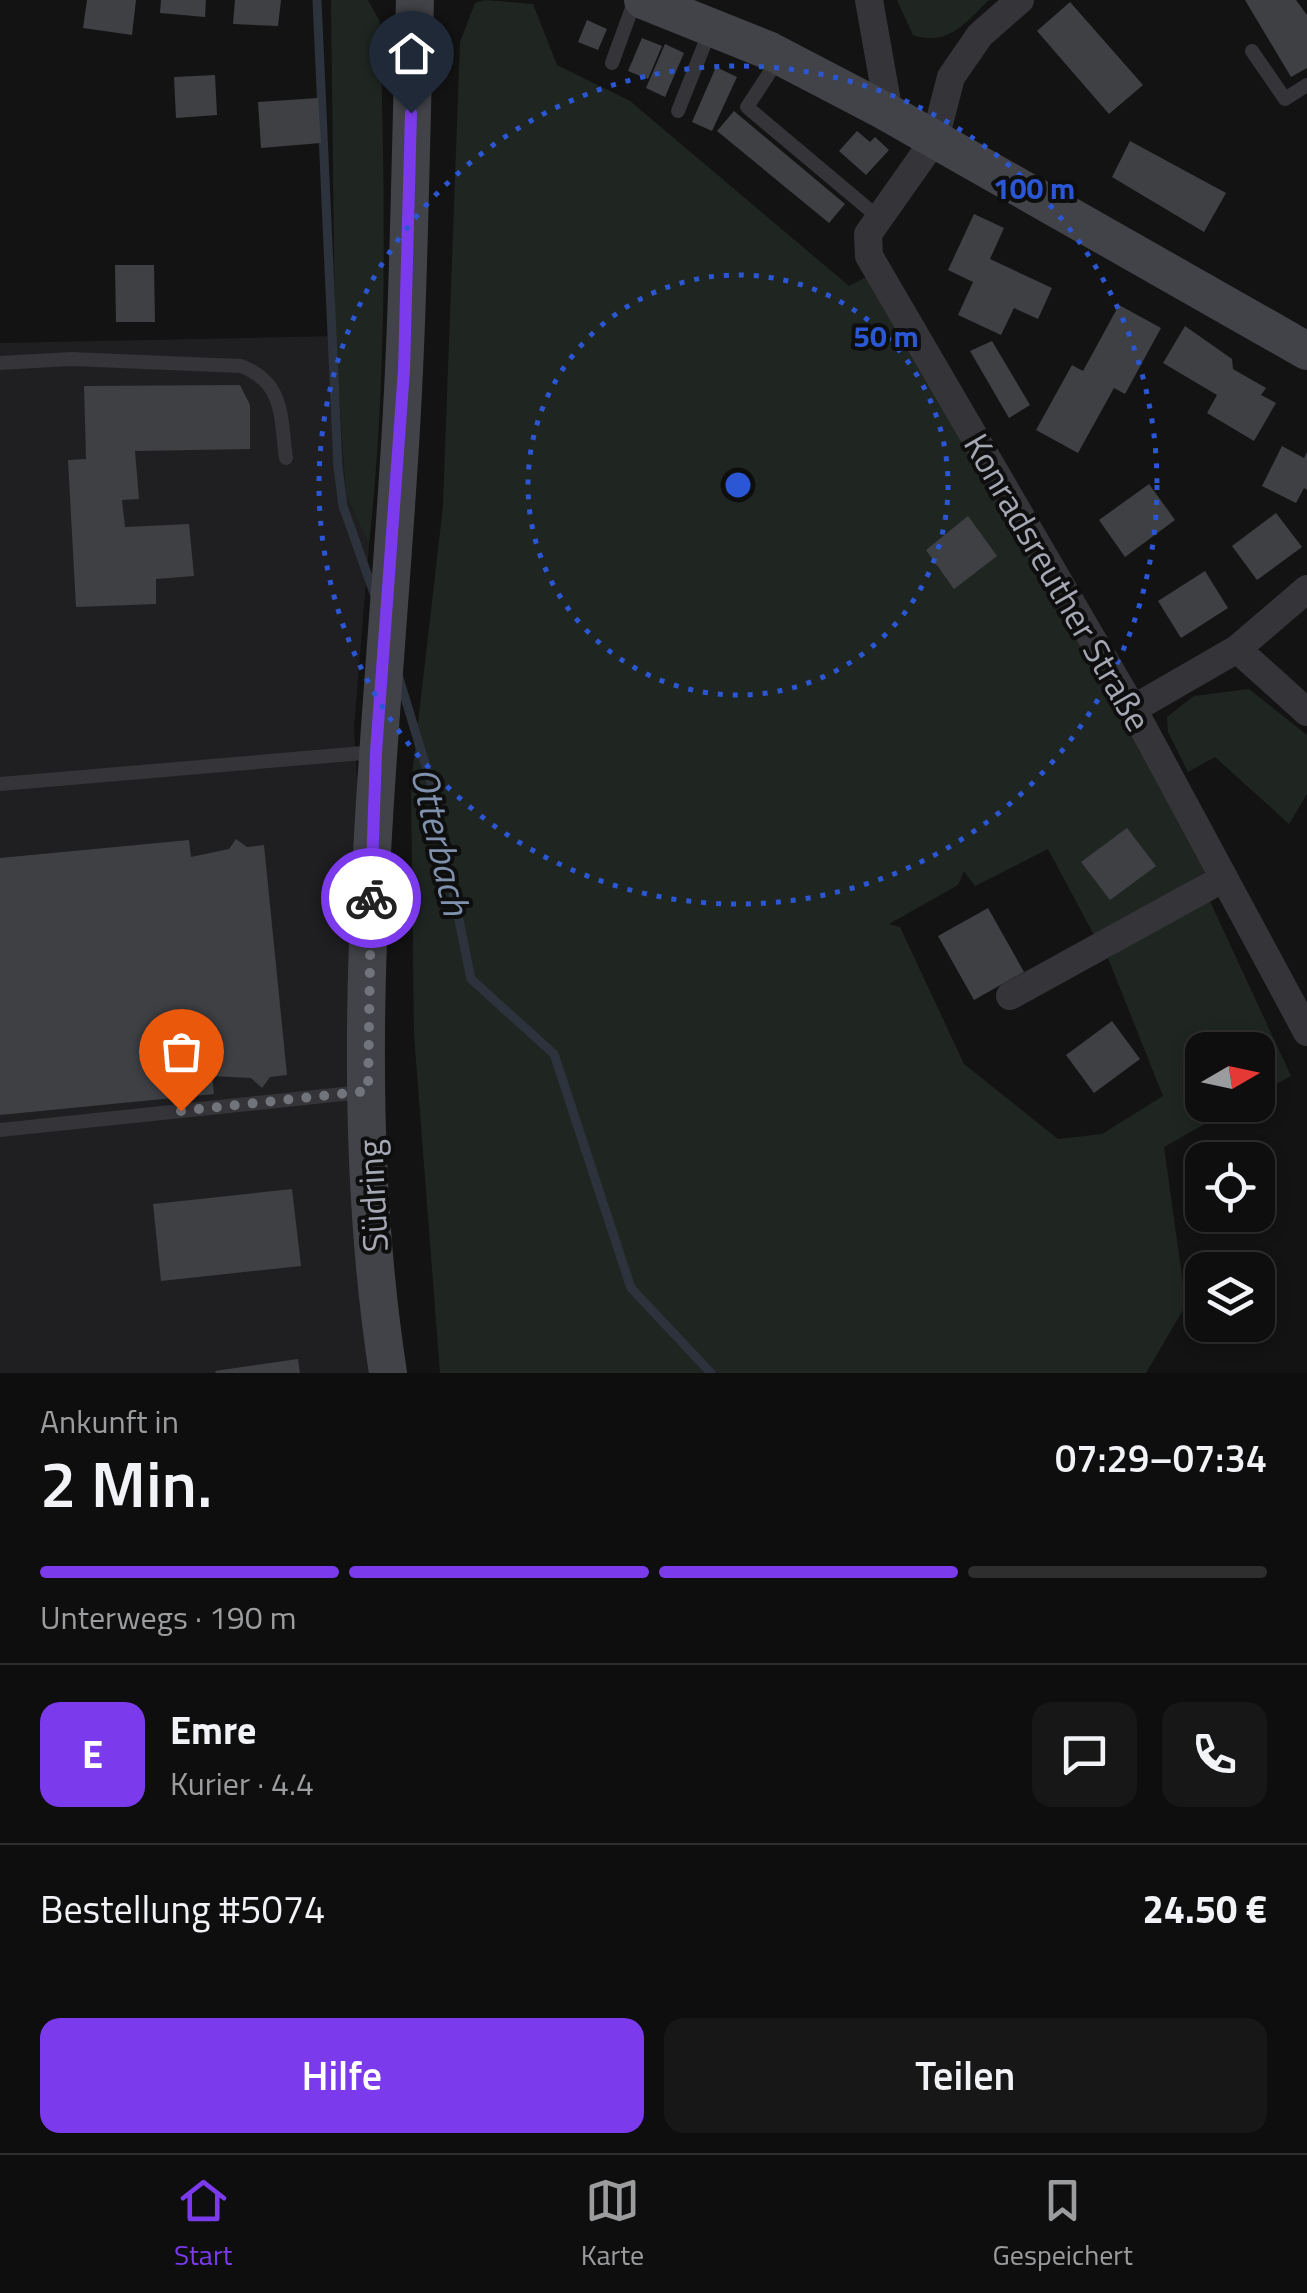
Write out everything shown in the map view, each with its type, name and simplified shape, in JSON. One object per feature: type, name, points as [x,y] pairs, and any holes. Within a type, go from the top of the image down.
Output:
[{"type":"street","name":"Südring","points":[[388,1373],[378,1299],[368,1091],[376,752],[398,479],[414,0]]},
{"type":"street","points":[[643,0],[780,57],[883,110],[1307,351]]},
{"type":"street","points":[[870,0],[886,96],[883,110]]},
{"type":"street","points":[[878,218],[935,139],[951,78],[980,35],[1020,0]]},
{"type":"street","name":"Konradsreuther Straße","points":[[878,218],[868,234],[869,256],[1133,709],[1307,1032]]},
{"type":"street","points":[[1133,709],[1238,649],[1307,589]]},
{"type":"street","points":[[1238,649],[1307,712]]},
{"type":"street","points":[[1010,996],[1224,878]]},
{"type":"lane","points":[[612,63],[635,0]]},
{"type":"lane","points":[[678,111],[712,26]]},
{"type":"lane","points":[[1252,51],[1284,100],[1307,85]]},
{"type":"lane","points":[[780,57],[747,107],[878,218]]},
{"type":"lane","points":[[0,363],[70,359],[241,366],[264,374],[276,394],[286,458]]},
{"type":"lane","points":[[0,784],[376,752]]},
{"type":"lane","points":[[0,1130],[368,1091]]},
{"type":"shaded area","points":[[331,0],[368,0],[380,22],[382,349],[369,545],[346,496],[335,336]]},
{"type":"shaded area","points":[[485,0],[533,4],[557,65],[630,101],[849,286],[872,274],[1208,870],[1095,937],[1048,849],[975,886],[964,871],[958,885],[889,924],[900,927],[964,1064],[1058,1139],[1102,1134],[1163,1096],[1108,958],[1208,897],[1271,1032],[1185,1032],[1185,1122],[1208,1122],[1164,1147],[1185,1307],[1146,1373],[440,1373],[414,1034],[411,784],[443,506],[460,42],[475,3]]},
{"type":"shaded area","points":[[897,0],[989,0],[955,31],[925,38],[913,35]]},
{"type":"shaded area","points":[[335,336],[346,496],[369,545],[354,728],[392,1373],[0,1373],[0,343]]},
{"type":"shaded area","points":[[1249,689],[1307,735],[1307,794],[1289,824],[1215,757],[1188,772],[1168,732],[1167,717],[1194,696]]},
{"type":"shaded area","points":[[1275,1041],[1291,1076],[1275,1085]]},
{"type":"building","points":[[87,0],[136,0],[132,35],[83,28]]},
{"type":"building","points":[[161,0],[206,0],[205,17],[160,13]]},
{"type":"building","points":[[235,0],[281,0],[278,26],[233,24]]},
{"type":"building","points":[[1245,0],[1296,0],[1307,15],[1307,68],[1291,77]]},
{"type":"building","points":[[1070,2],[1143,85],[1109,114],[1037,31]]},
{"type":"building","points":[[587,20],[607,29],[598,50],[578,42]]},
{"type":"building","points":[[642,38],[662,46],[648,79],[628,71]]},
{"type":"building","points":[[665,44],[684,53],[665,97],[646,88]]},
{"type":"building","points":[[716,67],[737,77],[712,131],[692,122]]},
{"type":"building","points":[[215,75],[217,115],[176,118],[174,77]]},
{"type":"building","points":[[318,98],[321,143],[261,148],[258,102]]},
{"type":"building","points":[[734,111],[845,204],[829,223],[717,131]]},
{"type":"building","points":[[857,131],[870,142],[875,137],[889,150],[866,175],[839,151]]},
{"type":"building","points":[[1130,141],[1226,193],[1204,232],[1112,177]]},
{"type":"building","points":[[974,214],[1004,228],[990,259],[1052,288],[1038,319],[1014,308],[1001,335],[958,315],[973,282],[948,270]]},
{"type":"building","points":[[115,265],[154,265],[155,322],[116,322]]},
{"type":"building","points":[[1119,305],[1161,328],[1125,394],[1114,388],[1078,453],[1036,430],[1072,365],[1083,371]]},
{"type":"building","points":[[1185,326],[1232,359],[1233,369],[1266,388],[1261,395],[1276,403],[1254,441],[1207,413],[1217,395],[1163,363]]},
{"type":"building","points":[[992,341],[1030,405],[1009,418],[970,351]]},
{"type":"building","points":[[240,385],[250,405],[250,449],[135,451],[139,499],[122,500],[125,527],[189,524],[194,576],[156,579],[156,604],[76,607],[68,460],[86,459],[84,386]]},
{"type":"building","points":[[1282,446],[1304,458],[1307,452],[1307,490],[1304,488],[1296,503],[1262,486]]},
{"type":"building","points":[[1149,484],[1175,520],[1125,557],[1099,520]]},
{"type":"building","points":[[1276,513],[1302,547],[1257,580],[1232,546]]},
{"type":"building","points":[[968,516],[997,556],[954,589],[926,550]]},
{"type":"building","points":[[1205,571],[1228,608],[1181,638],[1158,601]]},
{"type":"building","points":[[1127,828],[1156,866],[1110,900],[1081,862]]},
{"type":"building","points":[[236,839],[247,847],[264,845],[287,1075],[270,1077],[262,1088],[251,1078],[212,1076],[214,1094],[0,1115],[0,858],[189,840],[191,857],[229,849]]},
{"type":"building","points":[[988,908],[1024,972],[974,1000],[938,936]]},
{"type":"building","points":[[1112,1021],[1140,1059],[1094,1093],[1066,1055]]},
{"type":"building","points":[[292,1189],[301,1266],[161,1281],[153,1204]]},
{"type":"building","points":[[298,1359],[300,1373],[215,1371]]},
{"type":"waterway","name":"Otterbach","points":[[317,0],[338,468],[343,506],[375,596]]},
{"type":"waterway","name":"Otterbach","points":[[399,678],[431,783],[471,979],[554,1054],[631,1288],[711,1373]]},
{"type":"way so far","points":[[181,1111],[368,1091],[371,898]]},
{"type":"route","points":[[371,898],[376,752],[404,370],[411,113]]}]
